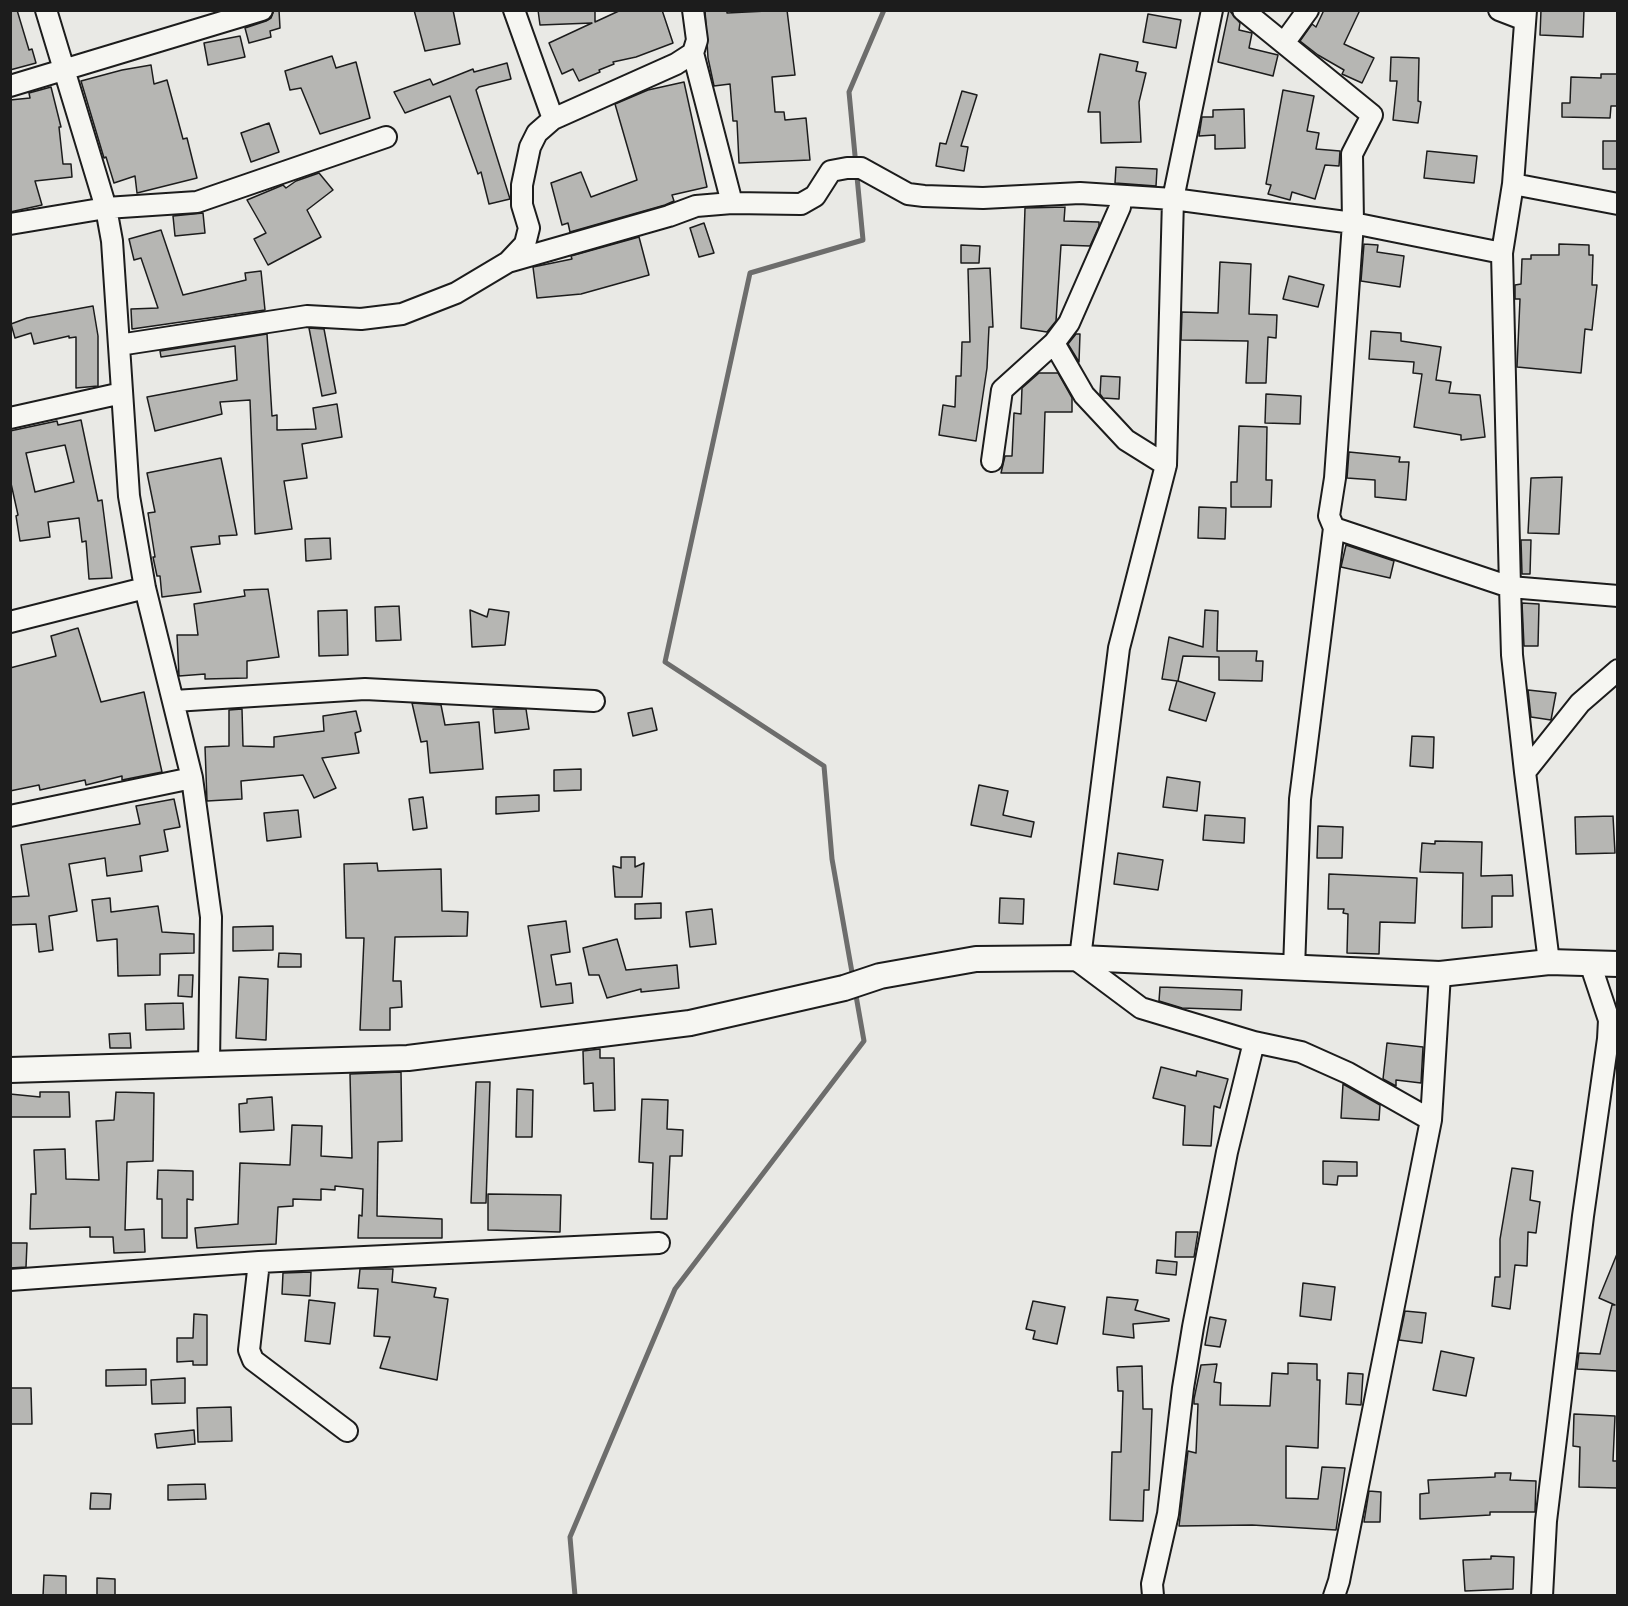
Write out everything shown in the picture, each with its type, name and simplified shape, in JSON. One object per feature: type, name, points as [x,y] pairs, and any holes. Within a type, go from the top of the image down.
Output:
[{"type":"street","points":[[46,10],[106,208],[112,241],[129,496],[145,588],[192,778],[211,917],[209,1064]]},
{"type":"street","points":[[10,86],[262,10]]},
{"type":"street","points":[[514,10],[553,119]]},
{"type":"street","points":[[693,10],[697,40],[693,53],[732,203]]},
{"type":"street","points":[[1077,958],[1119,648],[1166,465],[1173,199],[1212,10]]},
{"type":"street","points":[[1243,10],[1372,116],[1352,154],[1353,223],[1335,477],[1329,516],[1334,528],[1300,799],[1294,969]]},
{"type":"street","points":[[1284,43],[1308,10]]},
{"type":"street","points":[[1499,10],[1526,15],[1513,184],[1502,253],[1510,587],[1512,655],[1549,962]]},
{"type":"street","points":[[508,262],[525,244],[529,228],[522,205],[522,185],[530,147],[537,133],[553,119],[676,64],[693,53]]},
{"type":"street","points":[[10,224],[106,208],[197,202],[386,137]]},
{"type":"street","points":[[119,345],[307,316],[361,319],[402,314],[456,293],[508,262],[669,216],[696,206],[732,203],[801,204],[815,196],[831,171],[854,168],[908,194],[1120,207]]},
{"type":"street","points":[[1513,184],[1617,204]]},
{"type":"street","points":[[983,198],[1080,193],[1173,199],[1353,223],[1502,253]]},
{"type":"street","points":[[1026,195],[1120,207]]},
{"type":"street","points":[[992,461],[1002,390],[1054,343],[1069,323],[1120,207]]},
{"type":"street","points":[[1054,343],[1084,395],[1126,440],[1166,465]]},
{"type":"street","points":[[10,418],[123,393]]},
{"type":"street","points":[[1334,528],[1510,587],[1617,596]]},
{"type":"street","points":[[10,622],[145,588]]},
{"type":"street","points":[[1525,772],[1580,703],[1617,670]]},
{"type":"street","points":[[174,702],[364,689],[594,701]]},
{"type":"street","points":[[10,816],[192,778]]},
{"type":"street","points":[[1077,958],[1141,1008],[1254,1042],[1301,1052],[1348,1073],[1431,1120]]},
{"type":"street","points":[[10,1070],[408,1058],[690,1023],[844,988],[880,976],[976,959],[1077,958],[1440,974],[1549,962],[1617,964]]},
{"type":"street","points":[[1542,1596],[1546,1521],[1583,1216],[1608,1039],[1609,1020],[1590,963]]},
{"type":"street","points":[[1334,1596],[1339,1581],[1431,1120],[1440,974]]},
{"type":"street","points":[[1153,1596],[1152,1584],[1168,1514],[1183,1388],[1193,1327],[1227,1152],[1254,1042]]},
{"type":"street","points":[[10,1280],[259,1262],[659,1243]]},
{"type":"street","points":[[259,1262],[249,1350],[253,1360],[347,1431]]},
{"type":"building","points":[[10,10],[17,10],[29,50],[32,49],[36,63],[10,70]]},
{"type":"building","points":[[274,10],[279,10],[280,28],[270,31],[271,37],[249,43],[245,28],[271,18]]},
{"type":"building","points":[[414,10],[453,10],[460,44],[425,51]]},
{"type":"building","points":[[538,10],[595,10],[595,22],[621,10],[662,10],[673,43],[636,57],[613,62],[614,64],[599,70],[600,72],[579,81],[573,69],[562,74],[549,43],[592,23],[540,25]]},
{"type":"building","points":[[705,10],[727,10],[727,13],[787,10],[795,75],[772,77],[775,112],[784,112],[785,120],[806,118],[810,160],[739,163],[737,121],[733,121],[730,84],[714,86],[708,58]]},
{"type":"building","points":[[1229,10],[1240,23],[1239,30],[1252,33],[1249,48],[1278,55],[1273,76],[1218,62]]},
{"type":"building","points":[[1324,10],[1360,10],[1344,44],[1374,58],[1362,83],[1342,74],[1344,70],[1300,41],[1312,24],[1316,27]]},
{"type":"building","points":[[1541,10],[1584,10],[1583,37],[1540,35]]},
{"type":"building","points":[[1148,14],[1181,20],[1176,48],[1143,42]]},
{"type":"building","points":[[240,36],[245,57],[208,65],[204,43]]},
{"type":"building","points":[[1100,54],[1138,62],[1136,71],[1146,73],[1139,102],[1141,142],[1101,143],[1100,112],[1088,112]]},
{"type":"building","points":[[332,56],[336,68],[356,62],[370,118],[320,134],[301,88],[290,90],[285,71]]},
{"type":"building","points":[[1391,57],[1419,58],[1418,101],[1421,102],[1418,123],[1393,120],[1397,81],[1390,81]]},
{"type":"building","points":[[507,63],[511,79],[479,87],[476,90],[510,199],[489,204],[481,172],[478,174],[450,96],[405,113],[394,92],[430,79],[433,85],[473,69],[474,72]]},
{"type":"building","points":[[151,65],[154,84],[167,80],[183,139],[187,138],[197,178],[137,193],[135,176],[114,183],[106,157],[104,158],[81,81]]},
{"type":"building","points":[[1601,74],[1617,74],[1617,106],[1611,106],[1610,118],[1562,117],[1562,103],[1570,103],[1571,77],[1601,78]]},
{"type":"building","points":[[684,82],[707,187],[672,195],[674,201],[665,205],[570,232],[568,223],[562,225],[551,183],[581,172],[591,197],[637,180],[615,104],[648,90]]},
{"type":"building","points":[[51,87],[61,127],[59,127],[63,164],[71,164],[72,177],[35,181],[42,205],[10,212],[10,100],[30,98],[29,93]]},
{"type":"building","points":[[1283,90],[1314,96],[1307,131],[1319,133],[1316,149],[1340,151],[1339,166],[1325,165],[1315,199],[1292,192],[1290,200],[1268,194],[1271,185],[1266,184]]},
{"type":"building","points":[[962,91],[977,95],[961,146],[968,147],[964,171],[936,166],[940,143],[946,144]]},
{"type":"building","points":[[1244,109],[1245,148],[1215,149],[1215,135],[1199,136],[1202,117],[1213,117],[1213,110]]},
{"type":"building","points":[[269,123],[279,152],[251,162],[241,133]]},
{"type":"building","points":[[1603,141],[1617,141],[1617,169],[1603,169]]},
{"type":"building","points":[[1427,151],[1477,156],[1474,183],[1424,178]]},
{"type":"building","points":[[1116,167],[1157,169],[1156,186],[1115,183]]},
{"type":"building","points":[[319,173],[333,190],[307,210],[321,237],[268,265],[254,239],[266,233],[247,200],[283,185],[286,188],[296,181]]},
{"type":"building","points":[[1065,207],[1064,221],[1099,222],[1099,226],[1090,246],[1061,245],[1056,321],[1047,332],[1021,328],[1025,208]]},
{"type":"building","points":[[203,213],[205,233],[175,236],[173,216]]},
{"type":"building","points":[[704,223],[714,253],[699,257],[690,228]]},
{"type":"building","points":[[161,230],[183,295],[246,280],[245,273],[261,271],[265,310],[132,329],[131,309],[158,308],[141,258],[134,260],[129,239]]},
{"type":"building","points":[[639,237],[649,275],[581,294],[537,298],[533,267],[572,259],[571,256]]},
{"type":"building","points":[[1364,244],[1378,245],[1377,252],[1404,256],[1400,287],[1361,281]]},
{"type":"building","points":[[1559,244],[1589,245],[1589,255],[1593,255],[1592,285],[1597,285],[1592,330],[1585,329],[1581,373],[1517,367],[1520,299],[1515,299],[1515,285],[1521,284],[1522,259],[1531,259],[1531,255],[1559,255]]},
{"type":"building","points":[[961,245],[980,246],[979,263],[961,263]]},
{"type":"building","points":[[1220,262],[1251,264],[1249,314],[1277,315],[1276,338],[1268,337],[1266,383],[1246,383],[1248,341],[1181,340],[1182,312],[1218,313]]},
{"type":"building","points":[[990,268],[993,327],[989,327],[987,368],[976,441],[939,435],[943,405],[955,407],[956,376],[961,376],[962,342],[970,342],[968,269]]},
{"type":"building","points":[[1289,276],[1324,285],[1318,307],[1283,299]]},
{"type":"building","points":[[93,306],[98,336],[98,386],[76,388],[76,337],[69,338],[69,336],[34,344],[31,333],[15,338],[11,324],[27,318]]},
{"type":"building","points":[[309,328],[324,329],[336,393],[322,396]]},
{"type":"building","points":[[1371,331],[1401,333],[1401,341],[1441,347],[1436,380],[1451,382],[1449,393],[1480,395],[1485,437],[1461,440],[1461,435],[1414,427],[1422,374],[1413,373],[1414,362],[1369,359]]},
{"type":"building","points":[[267,334],[272,416],[277,415],[277,430],[316,429],[313,408],[337,404],[342,437],[302,444],[307,478],[284,481],[292,529],[255,534],[250,400],[220,402],[222,414],[155,431],[147,397],[237,380],[235,346],[161,357],[160,351]]},
{"type":"building","points":[[1076,334],[1080,334],[1079,362],[1068,344]]},
{"type":"building","points":[[1039,373],[1058,373],[1072,398],[1072,412],[1045,412],[1043,473],[1001,473],[1005,456],[1012,456],[1014,413],[1021,414],[1022,388]]},
{"type":"building","points":[[1101,376],[1120,377],[1119,399],[1103,398],[1100,394]]},
{"type":"building","points":[[1266,394],[1301,396],[1300,424],[1265,423]]},
{"type":"building","points":[[81,420],[98,501],[102,500],[112,578],[89,579],[86,541],[82,542],[79,518],[48,522],[50,537],[20,541],[16,516],[18,515],[10,479],[10,431],[57,421],[58,425]],"holes":[[[65,445],[74,482],[35,492],[26,453]]]},
{"type":"building","points":[[1239,426],[1267,427],[1266,480],[1272,480],[1271,507],[1231,507],[1231,482],[1237,482]]},
{"type":"building","points":[[1349,452],[1400,457],[1399,462],[1409,462],[1406,500],[1375,497],[1375,480],[1347,478]]},
{"type":"building","points":[[221,458],[237,535],[219,536],[220,544],[191,547],[201,592],[162,597],[160,576],[157,576],[153,557],[155,557],[148,513],[155,512],[147,473]]},
{"type":"building","points":[[1562,477],[1559,534],[1528,533],[1531,478]]},
{"type":"building","points":[[1199,507],[1226,508],[1225,539],[1198,538]]},
{"type":"building","points":[[330,538],[331,559],[306,561],[305,539]]},
{"type":"building","points":[[1521,540],[1531,540],[1530,574],[1522,574]]},
{"type":"building","points":[[1346,545],[1394,561],[1390,578],[1341,567]]},
{"type":"building","points":[[268,589],[279,657],[247,661],[247,678],[205,679],[205,674],[179,676],[177,635],[198,635],[194,604],[245,596],[244,590]]},
{"type":"building","points":[[1522,603],[1539,604],[1538,646],[1524,646]]},
{"type":"building","points":[[399,606],[401,640],[376,641],[375,607]]},
{"type":"building","points":[[489,609],[509,612],[505,645],[472,647],[470,610],[487,617]]},
{"type":"building","points":[[347,610],[348,655],[319,656],[318,611]]},
{"type":"building","points":[[1205,610],[1218,611],[1217,651],[1257,651],[1256,661],[1263,661],[1262,681],[1219,680],[1219,657],[1183,656],[1178,681],[1215,693],[1206,721],[1169,710],[1177,681],[1162,679],[1169,637],[1203,647]]},
{"type":"building","points":[[78,628],[101,702],[144,692],[162,772],[122,780],[122,776],[86,785],[85,780],[40,790],[39,785],[10,791],[10,668],[56,656],[51,636]]},
{"type":"building","points":[[1528,690],[1556,693],[1551,720],[1531,717]]},
{"type":"building","points":[[412,703],[441,705],[445,725],[479,722],[483,769],[430,773],[427,741],[421,742]]},
{"type":"building","points":[[652,708],[657,730],[633,736],[628,713]]},
{"type":"building","points":[[242,709],[243,746],[274,747],[274,737],[324,731],[323,716],[356,711],[361,731],[355,733],[359,753],[322,758],[336,788],[314,798],[303,775],[241,781],[242,799],[207,801],[205,747],[229,746],[229,710]]},
{"type":"building","points":[[493,709],[526,709],[529,729],[495,733]]},
{"type":"building","points":[[1412,736],[1434,737],[1433,768],[1410,766]]},
{"type":"building","points":[[581,769],[581,790],[554,791],[554,770]]},
{"type":"building","points":[[1167,777],[1200,782],[1197,811],[1163,807]]},
{"type":"building","points":[[979,785],[1008,791],[1003,815],[1034,822],[1031,837],[971,825]]},
{"type":"building","points":[[539,795],[539,811],[496,814],[496,797]]},
{"type":"building","points":[[423,797],[427,828],[413,830],[409,799]]},
{"type":"building","points":[[174,799],[180,827],[164,830],[168,851],[140,856],[142,871],[107,876],[105,858],[69,864],[77,911],[49,916],[53,950],[39,952],[36,924],[10,925],[10,897],[29,896],[21,845],[140,824],[136,806]]},
{"type":"building","points":[[298,810],[301,837],[267,841],[264,813]]},
{"type":"building","points":[[1205,815],[1245,818],[1244,843],[1203,840]]},
{"type":"building","points":[[1613,816],[1615,853],[1576,854],[1575,817]]},
{"type":"building","points":[[1318,826],[1343,827],[1342,858],[1317,858]]},
{"type":"building","points":[[1435,841],[1482,842],[1481,876],[1512,875],[1513,896],[1492,896],[1492,927],[1462,928],[1463,873],[1420,872],[1422,843],[1435,844]]},
{"type":"building","points":[[1118,853],[1163,860],[1158,890],[1114,884]]},
{"type":"building","points":[[621,857],[635,857],[635,867],[644,863],[642,897],[615,897],[613,866],[621,868]]},
{"type":"building","points":[[377,863],[378,871],[441,869],[442,911],[468,912],[467,936],[395,937],[393,981],[401,981],[402,1007],[390,1008],[390,1030],[360,1030],[364,938],[346,938],[344,864]]},
{"type":"building","points":[[1329,874],[1417,878],[1415,923],[1380,922],[1379,954],[1347,953],[1348,914],[1343,913],[1344,909],[1328,909]]},
{"type":"building","points":[[110,898],[111,912],[158,906],[162,932],[194,934],[194,953],[160,954],[160,975],[118,976],[117,939],[97,941],[92,900]]},
{"type":"building","points":[[1000,898],[1024,899],[1023,924],[999,923]]},
{"type":"building","points":[[661,903],[661,918],[635,919],[635,904]]},
{"type":"building","points":[[712,909],[716,944],[690,947],[686,912]]},
{"type":"building","points":[[566,921],[570,952],[551,955],[556,985],[571,983],[573,1003],[541,1007],[528,926]]},
{"type":"building","points":[[273,926],[273,950],[233,951],[233,927]]},
{"type":"building","points":[[617,939],[626,970],[677,965],[679,988],[641,992],[641,989],[607,998],[599,975],[589,975],[583,948]]},
{"type":"building","points":[[279,953],[301,954],[301,967],[278,967]]},
{"type":"building","points":[[179,975],[193,975],[192,997],[178,996]]},
{"type":"building","points":[[239,977],[268,979],[266,1040],[236,1038]]},
{"type":"building","points":[[1160,987],[1242,990],[1241,1010],[1182,1008],[1159,1001]]},
{"type":"building","points":[[183,1003],[184,1029],[146,1030],[145,1004]]},
{"type":"building","points":[[130,1033],[131,1048],[110,1048],[109,1034]]},
{"type":"building","points":[[1387,1043],[1423,1047],[1421,1083],[1396,1080],[1396,1086],[1383,1079]]},
{"type":"building","points":[[600,1049],[600,1058],[614,1058],[615,1110],[594,1111],[593,1083],[584,1084],[583,1051]]},
{"type":"building","points":[[1161,1067],[1196,1076],[1197,1071],[1228,1079],[1220,1108],[1214,1106],[1211,1146],[1183,1145],[1185,1106],[1153,1098]]},
{"type":"building","points":[[401,1072],[402,1141],[378,1142],[377,1216],[442,1219],[442,1238],[358,1238],[363,1189],[335,1186],[335,1190],[321,1189],[321,1200],[293,1199],[293,1206],[278,1207],[276,1244],[197,1248],[195,1228],[238,1224],[240,1163],[290,1165],[292,1125],[322,1126],[321,1156],[352,1158],[350,1074]]},
{"type":"building","points":[[476,1082],[490,1082],[486,1203],[471,1203]]},
{"type":"building","points":[[1343,1084],[1380,1105],[1379,1120],[1341,1118]]},
{"type":"building","points":[[517,1089],[533,1090],[532,1137],[516,1137]]},
{"type":"building","points":[[40,1092],[69,1092],[70,1117],[10,1117],[10,1094],[40,1097]]},
{"type":"building","points":[[116,1092],[154,1093],[153,1161],[127,1162],[125,1230],[144,1229],[145,1252],[114,1253],[113,1237],[90,1237],[90,1227],[30,1229],[31,1194],[36,1194],[34,1150],[65,1149],[66,1179],[99,1180],[96,1121],[114,1120]]},
{"type":"building","points":[[272,1097],[274,1130],[240,1132],[239,1104],[247,1103],[247,1099]]},
{"type":"building","points":[[642,1099],[668,1100],[667,1129],[683,1130],[682,1156],[670,1156],[667,1219],[651,1219],[653,1163],[639,1162]]},
{"type":"building","points":[[1323,1161],[1357,1162],[1357,1176],[1338,1176],[1337,1185],[1323,1184]]},
{"type":"building","points":[[1512,1168],[1533,1171],[1530,1200],[1540,1202],[1536,1233],[1528,1232],[1527,1266],[1515,1265],[1510,1309],[1492,1306],[1495,1277],[1500,1277],[1500,1239]]},
{"type":"building","points":[[158,1170],[193,1171],[193,1200],[187,1199],[187,1238],[162,1238],[162,1199],[157,1199]]},
{"type":"building","points":[[488,1194],[561,1195],[560,1232],[488,1230]]},
{"type":"building","points":[[1176,1232],[1198,1232],[1194,1257],[1175,1257]]},
{"type":"building","points":[[10,1243],[27,1243],[26,1267],[10,1268]]},
{"type":"building","points":[[1617,1254],[1617,1371],[1577,1369],[1579,1353],[1600,1354],[1612,1305],[1615,1305],[1599,1298]]},
{"type":"building","points":[[1157,1260],[1177,1262],[1176,1275],[1156,1273]]},
{"type":"building","points":[[360,1269],[393,1269],[392,1282],[436,1288],[434,1297],[448,1299],[437,1380],[380,1368],[390,1337],[374,1336],[378,1289],[358,1288]]},
{"type":"building","points":[[311,1272],[310,1296],[282,1294],[283,1273]]},
{"type":"building","points":[[1303,1283],[1335,1287],[1331,1320],[1300,1316]]},
{"type":"building","points":[[1107,1297],[1138,1300],[1135,1310],[1169,1319],[1169,1321],[1133,1324],[1134,1338],[1103,1334]]},
{"type":"building","points":[[309,1300],[335,1303],[330,1344],[305,1341]]},
{"type":"building","points":[[1033,1301],[1065,1307],[1057,1344],[1033,1339],[1035,1331],[1026,1329]]},
{"type":"building","points":[[1405,1311],[1426,1313],[1422,1343],[1399,1340]]},
{"type":"building","points":[[194,1314],[207,1315],[207,1365],[193,1365],[193,1361],[177,1362],[177,1338],[193,1338]]},
{"type":"building","points":[[1210,1317],[1226,1320],[1220,1347],[1205,1345]]},
{"type":"building","points":[[1441,1351],[1474,1358],[1466,1396],[1433,1390]]},
{"type":"building","points":[[1288,1363],[1317,1364],[1317,1380],[1320,1380],[1318,1448],[1286,1446],[1286,1498],[1318,1499],[1322,1467],[1345,1468],[1336,1530],[1252,1525],[1179,1526],[1188,1451],[1196,1453],[1198,1404],[1194,1404],[1194,1399],[1201,1365],[1217,1364],[1214,1382],[1221,1383],[1220,1405],[1270,1406],[1272,1373],[1288,1374]]},
{"type":"building","points":[[1142,1366],[1143,1409],[1152,1409],[1149,1490],[1144,1490],[1143,1521],[1110,1520],[1112,1452],[1121,1452],[1123,1391],[1118,1391],[1117,1367]]},
{"type":"building","points":[[146,1369],[146,1385],[106,1386],[106,1370]]},
{"type":"building","points":[[1348,1373],[1363,1374],[1361,1405],[1346,1404]]},
{"type":"building","points":[[185,1378],[185,1403],[152,1404],[151,1380]]},
{"type":"building","points":[[10,1388],[31,1388],[32,1424],[10,1424]]},
{"type":"building","points":[[231,1407],[232,1441],[198,1442],[197,1408]]},
{"type":"building","points":[[1574,1414],[1615,1416],[1613,1461],[1617,1461],[1617,1488],[1579,1487],[1580,1447],[1573,1446]]},
{"type":"building","points":[[194,1430],[195,1444],[157,1448],[155,1434]]},
{"type":"building","points":[[1495,1473],[1511,1473],[1510,1480],[1536,1481],[1535,1512],[1490,1512],[1490,1515],[1420,1519],[1420,1494],[1429,1493],[1428,1480],[1495,1477]]},
{"type":"building","points":[[205,1484],[206,1499],[168,1500],[168,1485]]},
{"type":"building","points":[[1369,1491],[1381,1492],[1380,1522],[1364,1522]]},
{"type":"building","points":[[91,1493],[111,1494],[110,1509],[90,1509]]},
{"type":"building","points":[[1491,1556],[1514,1557],[1513,1589],[1465,1591],[1463,1560],[1491,1559]]},
{"type":"building","points":[[44,1575],[66,1576],[66,1596],[43,1596]]},
{"type":"building","points":[[97,1578],[115,1579],[115,1596],[97,1596]]},
{"type":"waterway","points":[[853,978],[832,859],[824,766],[665,662],[750,273],[863,240],[849,92],[884,10]]},
{"type":"waterway","points":[[575,1596],[570,1537],[675,1289],[864,1041],[855,990]]}]
